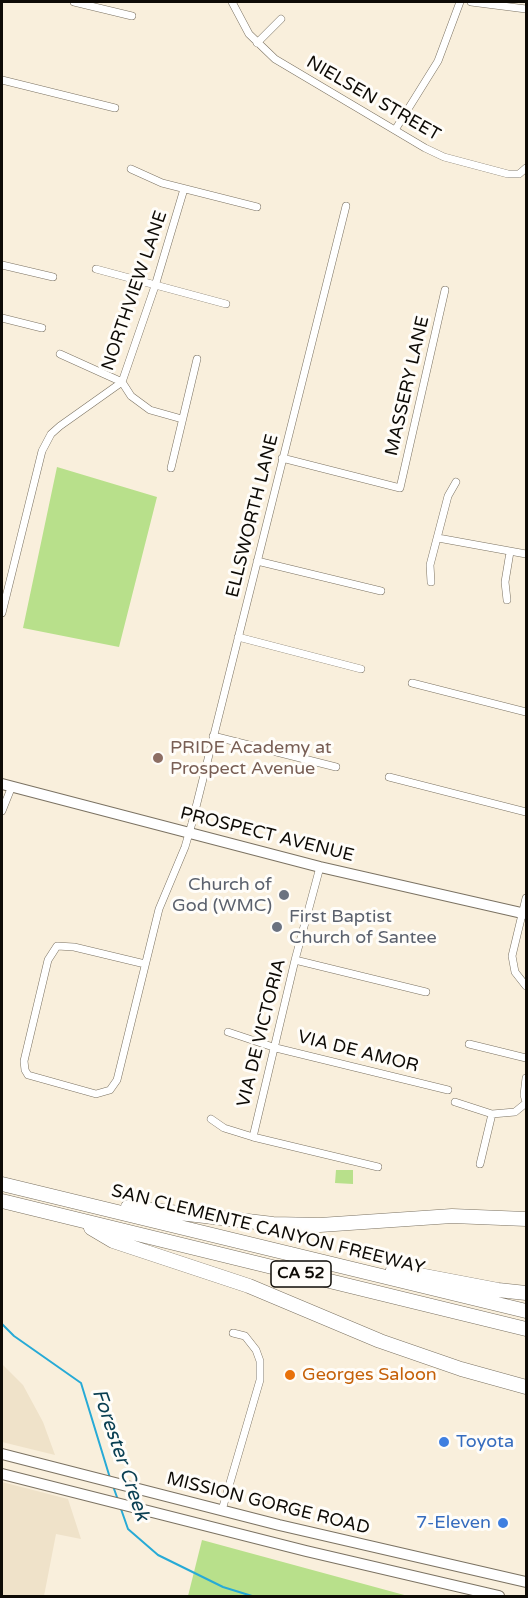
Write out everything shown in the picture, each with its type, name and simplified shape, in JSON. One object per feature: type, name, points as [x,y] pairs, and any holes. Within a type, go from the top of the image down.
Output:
[{"type":"highway","name":"SAN CLEMENTE CANYON FREEWAY","points":[[2,1184],[526,1311]]},
{"type":"highway","points":[[67,1200],[273,1224],[320,1225],[452,1216],[526,1219]]},
{"type":"highway","name":"SAN CLEMENTE CANYON FREEWAY","points":[[2,1201],[526,1329]]},
{"type":"highway","points":[[76,1220],[113,1241],[249,1286],[380,1341],[461,1370],[526,1387]]},
{"type":"highway","points":[[215,1236],[498,1290],[526,1293]]},
{"type":"main road","name":"PROSPECT AVENUE","points":[[7,785],[320,867],[524,914]]},
{"type":"main road","name":"MISSION GORGE ROAD","points":[[2,1454],[222,1510],[526,1582]]},
{"type":"main road","name":"MISSION GORGE ROAD","points":[[2,1474],[499,1596]]},
{"type":"street","points":[[74,2],[132,16]]},
{"type":"street","name":"NIELSEN STREET","points":[[232,2],[242,24],[257,43],[275,59],[424,148],[444,157],[508,174],[519,174],[526,168]]},
{"type":"street","points":[[395,130],[438,61],[460,2]]},
{"type":"street","points":[[471,2],[526,9]]},
{"type":"street","points":[[257,43],[281,19]]},
{"type":"street","points":[[2,80],[115,108]]},
{"type":"street","points":[[131,169],[162,183],[257,207]]},
{"type":"street","name":"NORTHVIEW LANE","points":[[2,613],[42,451],[51,434],[60,426],[122,382],[155,286],[184,189]]},
{"type":"street","name":"ELLSWORTH LANE","points":[[145,964],[75,947],[57,946],[48,960],[24,1061],[24,1070],[28,1075],[96,1094],[110,1090],[117,1080],[159,909],[188,832],[346,206]]},
{"type":"street","points":[[2,265],[53,277]]},
{"type":"street","points":[[96,269],[226,304]]},
{"type":"street","name":"MASSERY LANE","points":[[282,458],[400,488],[445,290]]},
{"type":"street","points":[[2,318],[42,328]]},
{"type":"street","points":[[60,354],[122,382],[132,396],[156,413],[182,419]]},
{"type":"street","points":[[171,468],[197,359]]},
{"type":"street","points":[[431,582],[430,565],[448,496],[456,482]]},
{"type":"street","points":[[438,538],[526,555]]},
{"type":"street","points":[[507,600],[505,582],[510,552]]},
{"type":"street","points":[[257,561],[381,591]]},
{"type":"street","points":[[238,637],[362,669]]},
{"type":"street","points":[[411,683],[526,711]]},
{"type":"street","points":[[213,736],[336,767]]},
{"type":"street","points":[[389,777],[526,812]]},
{"type":"street","points":[[2,811],[7,785]]},
{"type":"street","name":"VIA DE VICTORIA","points":[[253,1137],[276,1048],[295,960],[320,867]]},
{"type":"street","points":[[526,898],[524,914],[512,956],[515,972],[526,986]]},
{"type":"street","points":[[295,960],[426,992]]},
{"type":"street","name":"VIA DE AMOR","points":[[228,1032],[276,1048],[448,1090]]},
{"type":"street","points":[[469,1044],[526,1058]]},
{"type":"street","points":[[455,1102],[492,1114],[516,1112],[526,1103],[524,1095],[526,1078]]},
{"type":"street","points":[[480,1164],[492,1114]]},
{"type":"street","points":[[211,1119],[224,1128],[253,1137],[378,1167]]},
{"type":"street","points":[[222,1510],[260,1380],[260,1361],[256,1350],[245,1336],[233,1333]]},
{"type":"shaded area","points":[[2,1364],[23,1385],[43,1422],[55,1455],[2,1442]]},
{"type":"shaded area","points":[[2,1482],[68,1499],[81,1539],[56,1534],[44,1596],[2,1596]]},
{"type":"green space","points":[[57,467],[157,497],[119,647],[23,628]]},
{"type":"green space","points":[[336,1170],[353,1170],[353,1184],[335,1183]]},
{"type":"green space","points":[[202,1540],[408,1596],[188,1596]]},
{"type":"waterway","name":"Forester Creek","points":[[2,1324],[14,1336],[81,1383],[110,1478]]},
{"type":"waterway","name":"Forester Creek","points":[[113,1486],[118,1500]]},
{"type":"waterway","name":"Forester Creek","points":[[121,1509],[128,1529],[158,1555],[223,1587],[252,1596]]},
{"type":"place","name":"PRIDE Academy at Prospect Avenue","points":[[158,758]]},
{"type":"place","name":"Church of God (WMC)","points":[[284,895]]},
{"type":"place","name":"First Baptist Church of Santee","points":[[277,927]]},
{"type":"place","name":"Georges Saloon","points":[[290,1375]]},
{"type":"place","name":"Toyota","points":[[444,1442]]},
{"type":"place","name":"7-Eleven","points":[[503,1523]]}]
